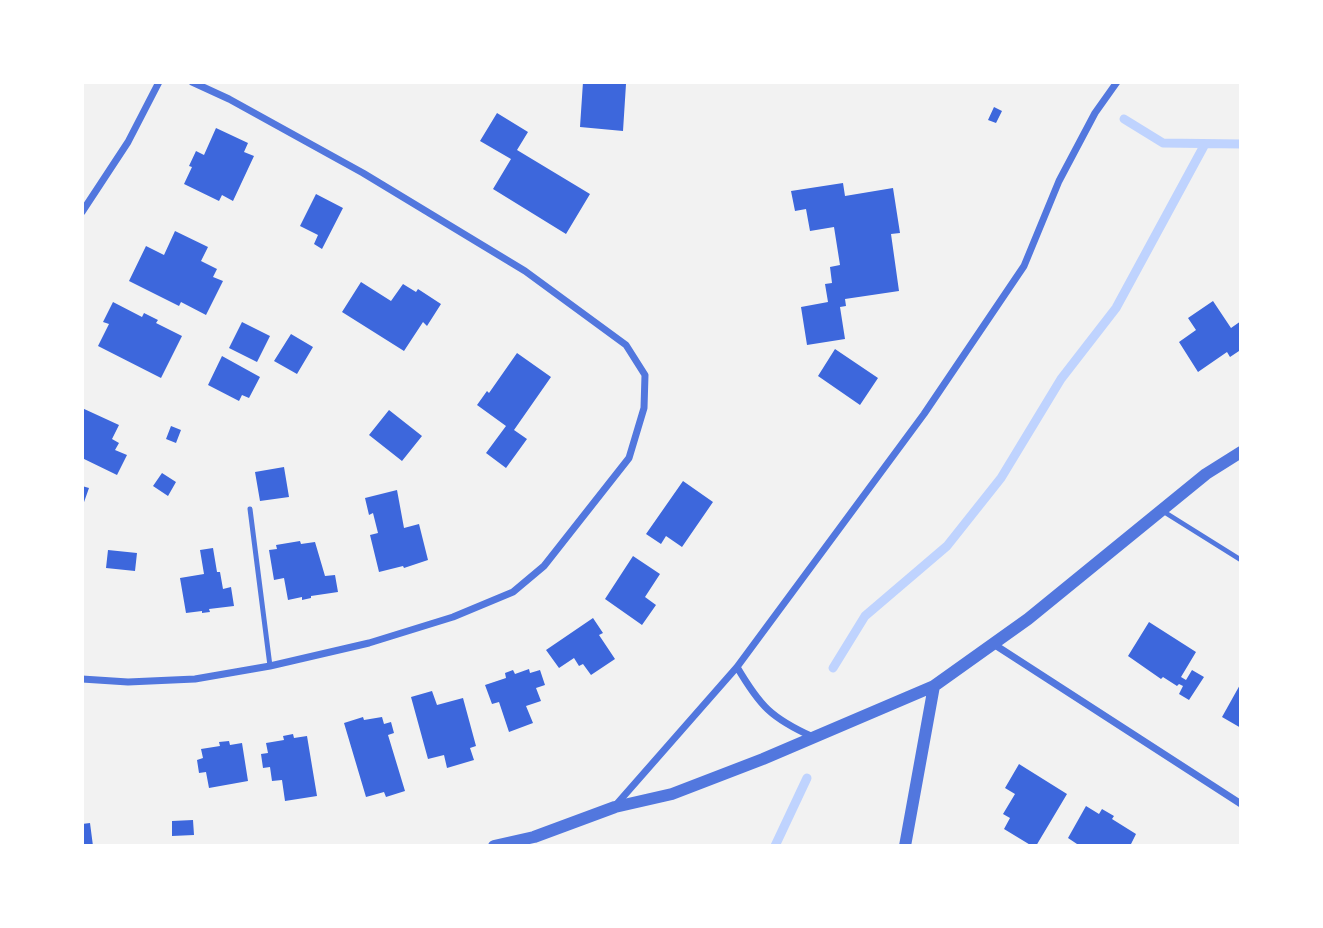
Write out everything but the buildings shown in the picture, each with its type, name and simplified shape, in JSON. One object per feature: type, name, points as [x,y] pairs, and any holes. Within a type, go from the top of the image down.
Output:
[{"type":"street","points":[[82,212],[128,142],[159,82]]},
{"type":"street","points":[[82,679],[128,682],[195,679],[270,666],[369,643],[429,625],[513,592],[544,566],[629,458],[644,408],[645,375],[626,345],[525,271],[363,173],[229,99],[192,82]]},
{"type":"street","points":[[615,807],[737,667],[924,414],[1024,266],[1059,181],[1095,113],[1117,82]]},
{"type":"street","points":[[494,846],[534,837],[615,807],[672,794],[934,686],[995,645],[1206,474],[1241,452]]},
{"type":"street","points":[[995,645],[1241,804]]},
{"type":"street","points":[[737,667],[756,698],[771,715],[813,737]]},
{"type":"street","points":[[905,846],[934,686]]},
{"type":"lane","points":[[250,509],[270,666]]},
{"type":"lane","points":[[1161,510],[1241,560]]},
{"type":"waterway","points":[[1124,119],[1163,143],[1241,144]]},
{"type":"waterway","points":[[833,668],[865,616],[947,546],[1001,478],[1061,379],[1116,308],[1205,144]]},
{"type":"waterway","points":[[775,846],[807,778]]}]
